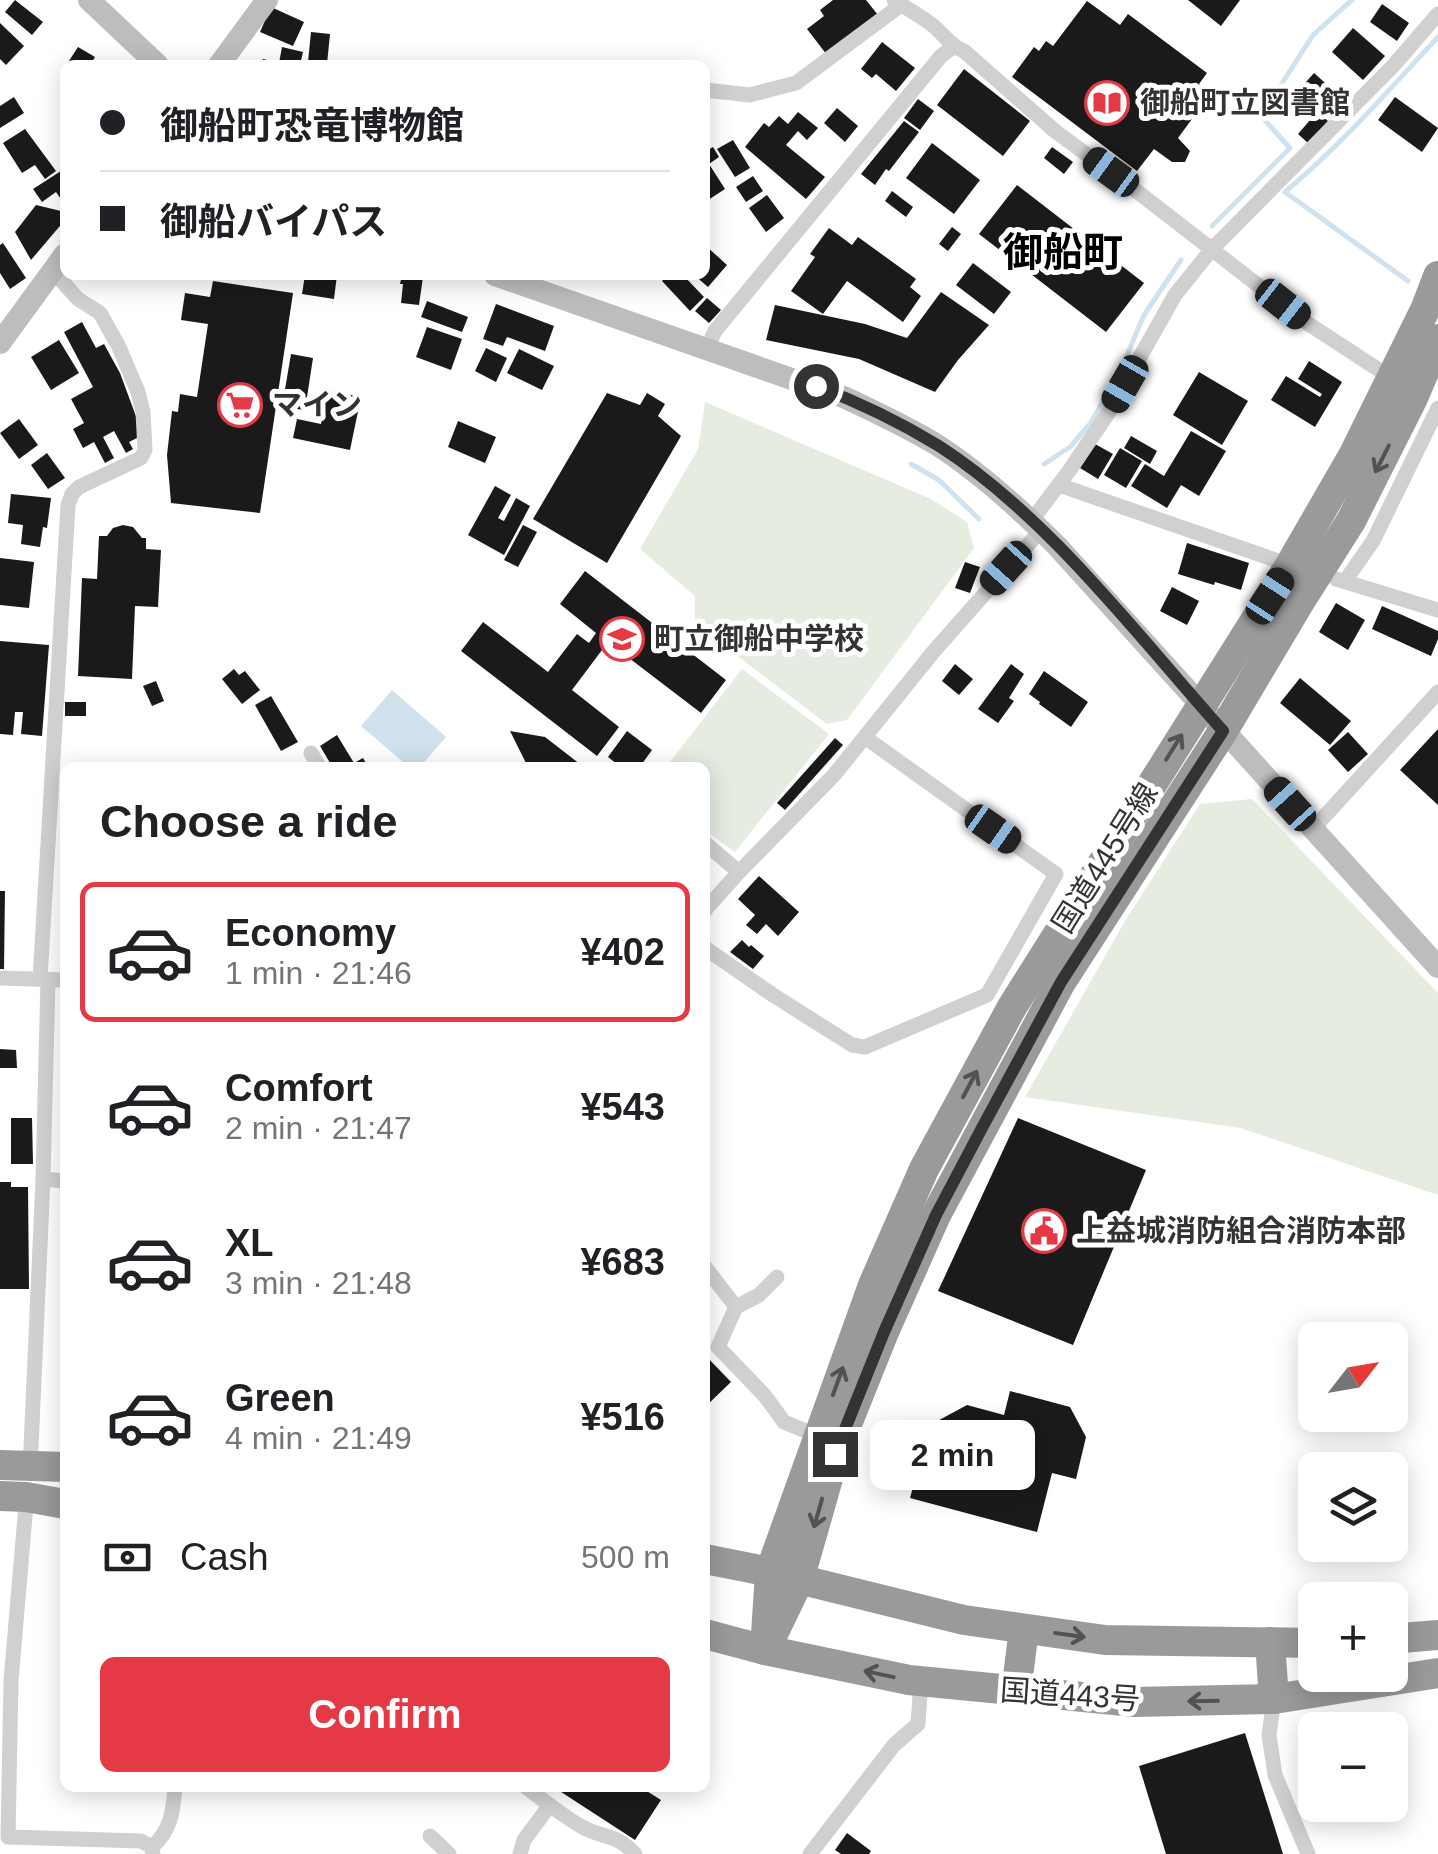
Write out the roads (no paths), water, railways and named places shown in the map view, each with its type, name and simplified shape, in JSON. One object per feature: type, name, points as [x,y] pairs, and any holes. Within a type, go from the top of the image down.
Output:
[{"type":"highway","points":[[1421,398],[1426,310],[1438,276]]},
{"type":"highway","points":[[765,1650],[785,1576],[936,1215],[1061,982],[1223,731],[1421,398],[1438,339]]},
{"type":"highway","name":"国道445号線","points":[[785,1576],[818,1436],[873,1286],[999,1001],[1200,705],[1317,574]]},
{"type":"highway","points":[[15,1465],[60,1467]]},
{"type":"highway","points":[[13,1497],[60,1503]]},
{"type":"highway","name":"国道443号","points":[[710,1560],[964,1620],[1024,1629],[1105,1640],[1298,1642]]},
{"type":"highway","points":[[1016,1692],[1024,1629]]},
{"type":"highway","name":"国道443号","points":[[710,1635],[920,1681],[1134,1702],[1274,1700],[1438,1673]]},
{"type":"highway","points":[[1408,1638],[1438,1635]]},
{"type":"highway","points":[[1270,1642],[1274,1700]]},
{"type":"street","points":[[89,0],[153,60]]},
{"type":"street","points":[[223,60],[267,0]]},
{"type":"street","points":[[710,91],[750,96],[796,84],[898,2],[925,19],[952,47],[964,51],[1055,131],[1307,322],[1421,398]]},
{"type":"street","points":[[710,904],[866,738],[1036,525],[1108,412],[1175,295],[1212,249],[1394,66],[1438,14]]},
{"type":"street","points":[[707,348],[715,332],[818,205],[952,47]]},
{"type":"street","points":[[0,342],[58,262]]},
{"type":"street","points":[[68,280],[78,299],[100,312],[138,392],[144,412],[144,450],[141,458],[80,487],[68,505],[43,1179],[13,1497],[8,1838],[140,1840],[152,1850],[170,1824],[174,1792]]},
{"type":"street","points":[[510,280],[846,398],[940,447],[1036,525],[1438,967]]},
{"type":"street","points":[[1059,485],[1317,574],[1438,610]]},
{"type":"street","points":[[1313,829],[1438,692]]},
{"type":"street","points":[[710,951],[852,1045],[866,1047],[999,1001],[1056,874],[866,738]]},
{"type":"street","points":[[311,753],[316,762]]},
{"type":"street","points":[[710,847],[739,872]]},
{"type":"street","points":[[0,978],[51,980]]},
{"type":"street","points":[[43,1179],[60,1181]]},
{"type":"street","points":[[710,1274],[736,1308]]},
{"type":"street","points":[[777,1277],[736,1308],[718,1348],[765,1396],[784,1422],[818,1436]]},
{"type":"street","points":[[810,1854],[894,1745],[918,1724],[920,1681]]},
{"type":"street","points":[[1274,1700],[1269,1735],[1275,1775],[1308,1854]]},
{"type":"street","points":[[532,1792],[588,1830],[616,1838],[635,1854]]},
{"type":"street","points":[[520,1854],[524,1840],[550,1805]]},
{"type":"street","points":[[430,1836],[449,1854]]},
{"type":"water","points":[[392,690],[446,737],[424,762],[403,762],[361,726]]},
{"type":"waterway","points":[[1212,226],[1290,148],[1261,116],[1313,35],[1352,0]]},
{"type":"waterway","points":[[1408,281],[1285,192],[1345,136],[1438,37]]},
{"type":"waterway","points":[[1044,464],[1070,447],[1090,424],[1119,374],[1144,315],[1181,260]]},
{"type":"waterway","points":[[911,464],[939,480],[979,519]]},
{"type":"place","name":"御船町立図書館","points":[[1107,103]]},
{"type":"place","name":"マイン","points":[[240,405]]},
{"type":"place","name":"町立御船中学校","points":[[622,639]]},
{"type":"place","name":"上益城消防組合消防本部","points":[[1044,1231]]},
{"type":"district","name":"御船町","points":[[1063,252]]}]
